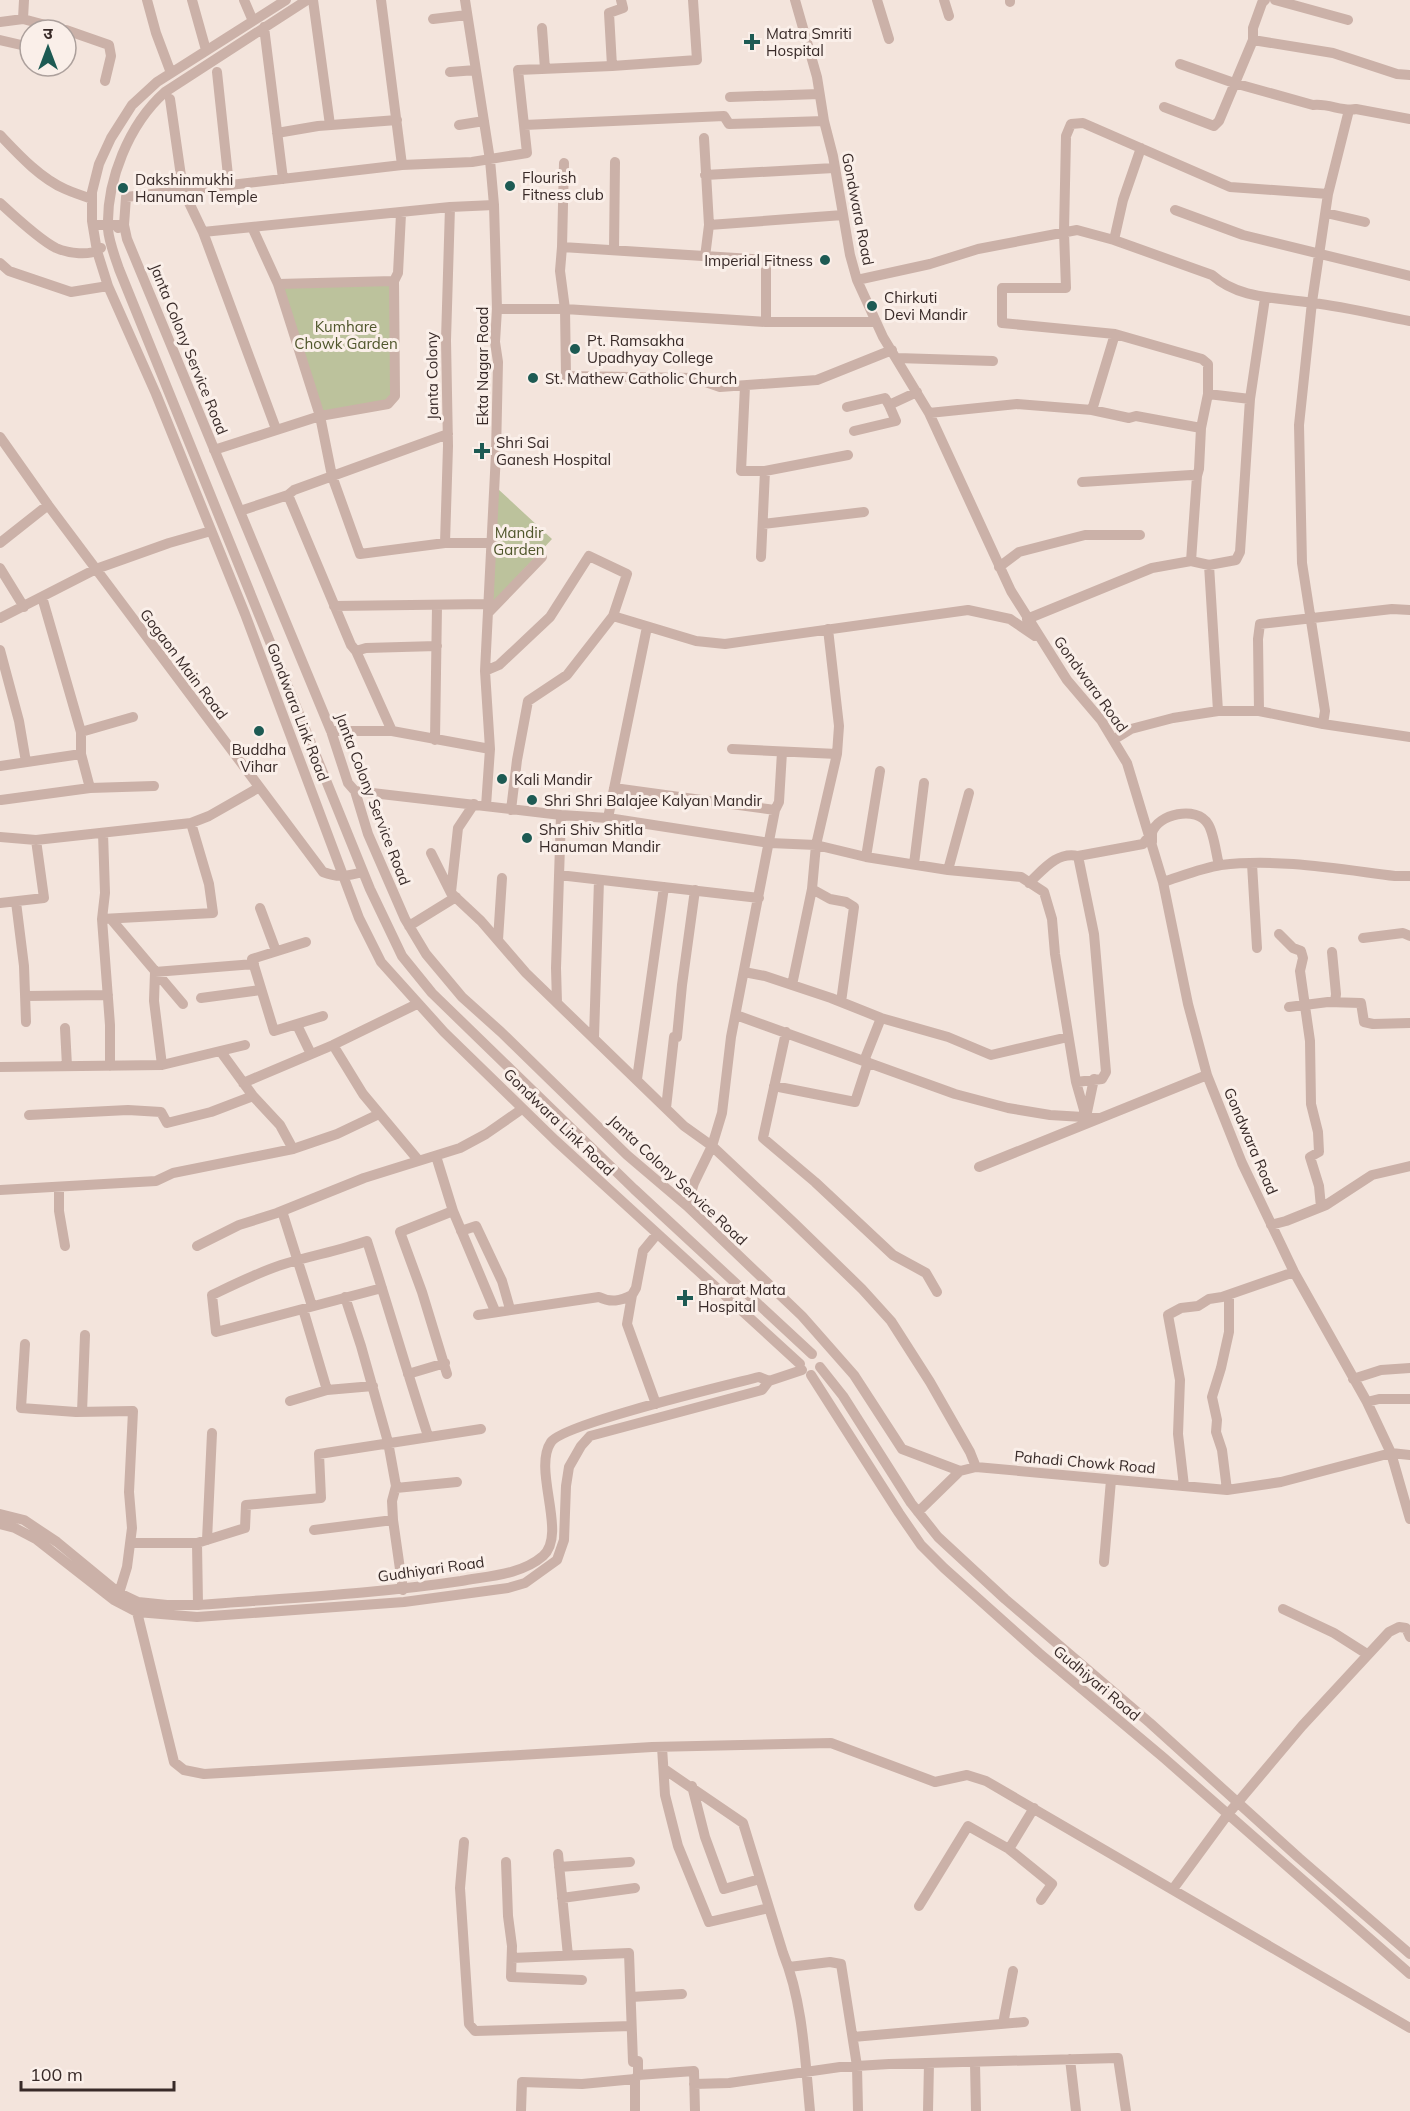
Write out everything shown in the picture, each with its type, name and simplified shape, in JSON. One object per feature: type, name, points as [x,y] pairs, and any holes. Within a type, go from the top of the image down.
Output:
[{"type":"street","points":[[23,18],[24,0]]},
{"type":"street","points":[[147,0],[171,73]]},
{"type":"street","points":[[192,0],[206,50]]},
{"type":"street","points":[[244,0],[253,21]]},
{"type":"street","name":"Gondwara Link Road","points":[[286,0],[157,82],[132,105],[116,130],[99,164],[92,199],[97,251],[108,286],[156,394],[254,636],[359,918],[381,962],[417,1004],[522,1108],[804,1370]]},
{"type":"street","points":[[0,203],[55,248],[87,254],[97,251],[108,242],[109,206],[113,182],[124,150],[150,105],[165,92],[307,0]]},
{"type":"street","points":[[313,0],[330,125]]},
{"type":"street","points":[[381,0],[402,165]]},
{"type":"street","name":"Ekta Nagar Road","points":[[465,0],[490,160],[494,205],[497,309],[496,453],[485,671],[490,749],[486,806]]},
{"type":"street","points":[[612,66],[609,13],[622,8],[621,0]]},
{"type":"street","points":[[93,225],[108,230],[124,225],[126,197],[402,165],[440,165],[490,160],[527,153],[518,70],[697,60],[693,0]]},
{"type":"street","name":"Gondwara Road","points":[[795,0],[817,77],[857,280],[876,322],[929,413],[999,567],[1027,619],[1067,680],[1101,720],[1127,763],[1163,882],[1188,1004],[1207,1075],[1242,1163],[1271,1225],[1294,1272],[1367,1402],[1390,1454],[1410,1519]]},
{"type":"street","points":[[877,0],[889,39]]},
{"type":"street","points":[[944,0],[949,16]]},
{"type":"street","points":[[1164,107],[1214,126],[1219,121],[1253,40],[1253,28],[1265,0]]},
{"type":"street","points":[[1275,0],[1348,20]]},
{"type":"street","points":[[433,19],[467,15]]},
{"type":"street","points":[[0,22],[18,20]]},
{"type":"street","points":[[264,27],[283,179]]},
{"type":"street","points":[[542,28],[545,69]]},
{"type":"street","points":[[78,34],[109,45],[111,56],[105,81]]},
{"type":"street","points":[[0,40],[18,44]]},
{"type":"street","points":[[1253,40],[1333,53],[1397,74],[1410,75]]},
{"type":"street","points":[[1180,64],[1234,83],[1313,105],[1323,104],[1410,118]]},
{"type":"street","points":[[450,72],[476,69]]},
{"type":"street","points":[[217,72],[229,185]]},
{"type":"street","points":[[730,97],[819,94]]},
{"type":"street","points":[[170,99],[183,190],[202,232],[276,429]]},
{"type":"street","points":[[1323,724],[1325,711],[1302,563],[1299,425],[1312,302],[1328,194],[1349,110]]},
{"type":"street","points":[[524,125],[724,116],[729,124],[824,121]]},
{"type":"street","points":[[277,133],[330,125],[397,120]]},
{"type":"street","points":[[459,125],[484,121]]},
{"type":"street","points":[[1191,561],[1201,428],[1208,394],[1208,364],[1202,359],[1115,334],[1002,322],[1002,288],[1066,288],[1064,232],[1066,136],[1071,124],[1083,123],[1230,187],[1328,194]]},
{"type":"street","points":[[0,135],[22,158],[64,189],[92,199]]},
{"type":"street","points":[[704,138],[709,225],[705,257]]},
{"type":"street","points":[[1114,240],[1123,200],[1141,148]]},
{"type":"street","points":[[614,250],[615,162]]},
{"type":"street","points":[[564,163],[560,271],[565,309],[566,376],[694,378],[720,387],[817,380],[894,354],[993,361]]},
{"type":"street","points":[[705,175],[834,168]]},
{"type":"street","points":[[202,232],[401,214],[450,207],[494,205]]},
{"type":"street","name":"Janta Colony","points":[[445,543],[448,434],[446,340],[450,207]]},
{"type":"street","points":[[1175,210],[1243,235],[1410,276]]},
{"type":"street","points":[[1326,213],[1365,222]]},
{"type":"street","points":[[214,450],[320,416],[388,404],[395,396],[394,281],[398,273],[401,214]]},
{"type":"street","points":[[709,225],[843,215]]},
{"type":"street","name":"Janta Colony Service Road","points":[[124,225],[127,239],[332,731],[348,783],[355,791],[368,834],[384,873],[409,926],[426,954],[462,997],[627,1155],[687,1206],[772,1286],[829,1347]]},
{"type":"street","points":[[252,226],[278,284],[320,416],[332,476],[360,554],[445,543],[490,543]]},
{"type":"street","name":"Gondwara Link Road","points":[[108,230],[119,269],[363,872],[402,956],[432,993],[634,1189],[817,1360]]},
{"type":"street","points":[[857,280],[930,264],[978,249],[1077,230],[1114,240],[1212,275],[1225,286],[1264,298],[1312,302],[1410,321]]},
{"type":"street","points":[[562,247],[766,260],[766,322]]},
{"type":"street","points":[[0,263],[9,271],[70,292],[108,286]]},
{"type":"street","points":[[278,284],[394,281]]},
{"type":"street","points":[[1027,619],[1152,568],[1191,561],[1209,565],[1236,560],[1240,552],[1250,399],[1264,298]]},
{"type":"street","points":[[497,309],[565,309],[766,322],[876,322]]},
{"type":"street","points":[[1092,410],[1115,334]]},
{"type":"street","points":[[745,386],[741,471],[765,471],[848,454]]},
{"type":"street","points":[[889,405],[917,392]]},
{"type":"street","points":[[1208,394],[1250,399]]},
{"type":"street","points":[[847,407],[885,398],[896,421],[854,431]]},
{"type":"street","points":[[929,413],[1017,404],[1092,410],[1129,418],[1136,416],[1201,428]]},
{"type":"street","points":[[240,511],[448,434]]},
{"type":"street","name":"Gogaon Main Road","points":[[0,437],[48,506],[323,872],[344,877]]},
{"type":"street","points":[[762,558],[765,471]]},
{"type":"street","points":[[1082,482],[1197,476]]},
{"type":"street","points":[[288,495],[351,645],[356,651],[392,731]]},
{"type":"street","points":[[0,543],[48,506]]},
{"type":"street","points":[[763,524],[864,512]]},
{"type":"street","points":[[0,618],[96,570],[169,543],[211,531]]},
{"type":"street","points":[[999,567],[1019,552],[1085,535],[1140,535]]},
{"type":"street","points":[[485,671],[499,665],[550,617],[589,556],[627,574],[613,616],[567,675],[528,701],[511,810]]},
{"type":"street","points":[[334,606],[488,608],[542,557]]},
{"type":"street","points":[[1209,565],[1218,711]]},
{"type":"street","points":[[0,568],[24,607]]},
{"type":"street","points":[[42,597],[81,732],[81,754],[90,788]]},
{"type":"street","points":[[435,740],[438,606]]},
{"type":"street","points":[[1259,711],[1259,626],[1269,622],[1392,609],[1410,610]]},
{"type":"street","points":[[613,616],[696,641],[725,644],[968,610],[1010,619],[1041,640]]},
{"type":"street","points":[[608,818],[647,627]]},
{"type":"street","points":[[792,985],[812,889],[816,845],[837,754],[839,726],[828,629]]},
{"type":"street","points":[[356,651],[366,648],[437,646]]},
{"type":"street","points":[[0,650],[19,721],[26,762]]},
{"type":"street","points":[[1113,740],[1131,729],[1173,718],[1218,711],[1259,711],[1323,724],[1410,737]]},
{"type":"street","points":[[81,732],[133,717]]},
{"type":"street","points":[[332,731],[392,731],[490,749]]},
{"type":"street","points":[[732,749],[837,754]]},
{"type":"street","points":[[687,1206],[694,1183],[712,1146],[722,1113],[735,1015],[775,810],[779,802],[782,752]]},
{"type":"street","points":[[0,766],[81,754]]},
{"type":"street","points":[[866,857],[880,771]]},
{"type":"street","points":[[914,864],[924,783]]},
{"type":"street","points":[[1,800],[90,788],[154,786]]},
{"type":"street","points":[[0,837],[36,840],[191,823],[209,816],[258,788]]},
{"type":"street","points":[[614,788],[775,810]]},
{"type":"street","points":[[355,791],[511,810],[608,818],[770,843],[816,845],[866,857],[948,870],[1021,878],[1044,892],[1052,919],[1068,1037],[1076,1083],[1086,1118]]},
{"type":"street","points":[[948,870],[969,794]]},
{"type":"street","points":[[453,895],[458,828],[474,804]]},
{"type":"street","points":[[1029,883],[1055,859],[1071,854],[1078,856],[1143,844],[1146,840],[1152,842],[1152,832],[1159,822],[1182,813],[1201,816],[1208,824],[1219,865]]},
{"type":"street","points":[[557,1003],[561,815]]},
{"type":"street","points":[[107,919],[213,914],[209,884],[191,823]]},
{"type":"street","points":[[103,833],[110,1066]]},
{"type":"street","points":[[0,903],[44,898],[36,840]]},
{"type":"street","points":[[431,854],[453,895],[481,921],[526,973],[684,1126],[712,1146],[862,1289],[891,1321],[930,1382],[970,1452],[976,1467]]},
{"type":"street","points":[[1076,1083],[1101,1079],[1106,1072],[1094,934],[1078,856]]},
{"type":"street","points":[[1252,864],[1257,948]]},
{"type":"street","points":[[1163,882],[1219,865],[1252,864],[1299,864],[1410,876]]},
{"type":"street","points":[[344,877],[363,872]]},
{"type":"street","points":[[559,875],[759,898]]},
{"type":"street","points":[[498,940],[502,878]]},
{"type":"street","points":[[594,1037],[599,880]]},
{"type":"street","points":[[637,1079],[664,887]]},
{"type":"street","points":[[812,889],[830,899],[846,902],[854,907],[841,1002]]},
{"type":"street","points":[[666,1108],[695,890]]},
{"type":"street","points":[[409,926],[453,895]]},
{"type":"street","points":[[16,902],[26,996],[26,1022]]},
{"type":"street","points":[[260,908],[276,951]]},
{"type":"street","points":[[107,919],[183,1004]]},
{"type":"street","points":[[1363,938],[1403,933],[1410,936]]},
{"type":"street","points":[[1279,934],[1293,948],[1301,951],[1303,958],[1300,971],[1310,1041],[1311,1104],[1320,1143],[1319,1152],[1310,1157],[1319,1186],[1321,1207]]},
{"type":"street","points":[[306,942],[252,959],[273,1031],[323,1016]]},
{"type":"street","points":[[1332,952],[1335,1002]]},
{"type":"street","points":[[155,972],[254,964]]},
{"type":"street","points":[[155,972],[154,1001],[162,1065]]},
{"type":"street","points":[[744,972],[792,985],[881,1018],[948,1037],[991,1055],[1068,1037]]},
{"type":"street","points":[[201,999],[261,990]]},
{"type":"street","points":[[26,996],[108,995]]},
{"type":"street","points":[[1289,1007],[1335,1002],[1361,1003],[1364,1022],[1373,1024],[1410,1023]]},
{"type":"street","points":[[243,1083],[333,1045],[417,1004]]},
{"type":"street","points":[[735,1015],[955,1094],[1008,1108],[1050,1115],[1100,1118]]},
{"type":"street","points":[[774,1086],[855,1102],[881,1018]]},
{"type":"street","points":[[297,1025],[311,1054]]},
{"type":"street","points":[[65,1028],[67,1066]]},
{"type":"street","points":[[786,1032],[763,1138],[892,1255],[926,1273],[937,1292]]},
{"type":"street","points":[[0,1067],[162,1065],[245,1045]]},
{"type":"street","points":[[333,1045],[363,1094],[419,1161]]},
{"type":"street","points":[[221,1052],[253,1096],[280,1125],[293,1149]]},
{"type":"street","points":[[979,1167],[1207,1075]]},
{"type":"street","points":[[1086,1118],[1094,1079]]},
{"type":"street","points":[[29,1115],[128,1110],[160,1112],[167,1123],[211,1112],[253,1096]]},
{"type":"street","points":[[197,1246],[239,1226],[364,1178],[460,1148],[486,1134],[522,1108]]},
{"type":"street","points":[[0,1190],[156,1181],[173,1173],[293,1149],[337,1134],[379,1114]]},
{"type":"street","points":[[436,1156],[453,1211],[495,1311]]},
{"type":"street","points":[[1271,1225],[1321,1207],[1339,1198],[1372,1175],[1410,1166]]},
{"type":"street","points":[[59,1187],[59,1211],[64,1246]]},
{"type":"street","points":[[282,1211],[298,1261],[327,1390]]},
{"type":"street","points":[[408,1374],[446,1369],[400,1232],[453,1211]]},
{"type":"street","points":[[461,1231],[476,1226],[502,1281],[510,1309]]},
{"type":"street","points":[[656,1404],[627,1324],[644,1251],[657,1234]]},
{"type":"street","points":[[382,1288],[216,1332],[212,1295],[251,1276],[366,1241],[382,1288],[428,1436]]},
{"type":"street","points":[[1184,1486],[1178,1434],[1180,1380],[1168,1315],[1180,1308],[1198,1306],[1209,1299],[1229,1295],[1294,1272]]},
{"type":"street","points":[[478,1315],[599,1297],[608,1301],[621,1300],[632,1295]]},
{"type":"street","points":[[1227,1490],[1212,1397],[1229,1332],[1229,1295]]},
{"type":"street","points":[[345,1297],[388,1442],[396,1488],[392,1501],[393,1520],[403,1590]]},
{"type":"street","points":[[82,1412],[85,1335]]},
{"type":"street","points":[[25,1344],[21,1408],[82,1412],[133,1411],[129,1492],[132,1528],[127,1567],[119,1593]]},
{"type":"street","points":[[817,1360],[802,1358],[804,1370],[817,1372],[817,1360],[829,1347],[854,1375],[902,1449],[960,1471],[918,1512]]},
{"type":"street","name":"Gudhiyari Road","points":[[817,1360],[918,1512],[938,1538],[1410,1954]]},
{"type":"street","points":[[1353,1379],[1381,1370],[1410,1368],[1410,1360]]},
{"type":"street","name":"Gudhiyari Road","points":[[0,1524],[15,1528],[36,1539],[114,1600],[137,1612],[208,1616],[404,1602],[513,1587],[525,1583],[557,1560],[564,1540],[569,1467],[580,1446],[590,1436],[762,1390],[769,1381],[804,1370],[921,1545],[1039,1653],[1228,1814],[1410,1974]]},
{"type":"street","name":"Gudhiyari Road","points":[[0,1514],[24,1520],[57,1542],[119,1593],[138,1602],[198,1605],[403,1590],[508,1573],[530,1565],[544,1556],[549,1548],[552,1534],[545,1468],[547,1452],[552,1440],[567,1431],[656,1404],[759,1377],[769,1381]]},
{"type":"street","points":[[290,1401],[327,1390],[373,1386]]},
{"type":"street","points":[[1367,1402],[1379,1399],[1410,1399]]},
{"type":"street","points":[[130,1543],[202,1541],[245,1528],[246,1505],[321,1498],[319,1454],[481,1429]]},
{"type":"street","points":[[198,1605],[212,1433]]},
{"type":"street","name":"Pahadi Chowk Road","points":[[960,1471],[976,1467],[1227,1490],[1281,1482],[1390,1454],[1410,1455]]},
{"type":"street","points":[[1104,1562],[1111,1479]]},
{"type":"street","points":[[396,1488],[457,1482]]},
{"type":"street","points":[[314,1530],[393,1520]]},
{"type":"street","points":[[508,1573],[513,1587]]},
{"type":"street","points":[[1283,1609],[1334,1633],[1367,1654]]},
{"type":"street","points":[[137,1612],[174,1762],[184,1770],[204,1774],[662,1747],[831,1743],[935,1782],[967,1775],[986,1781],[1410,2028]]},
{"type":"street","points":[[1173,1889],[1228,1814],[1302,1726],[1339,1688],[1367,1654],[1389,1632],[1399,1627],[1406,1628],[1410,1636]]},
{"type":"street","points":[[662,1747],[665,1795],[678,1846],[709,1922],[769,1908]]},
{"type":"street","points":[[664,1769],[743,1823],[789,1967],[807,2072],[810,2111]]},
{"type":"street","points":[[692,1786],[705,1837],[724,1888],[760,1879]]},
{"type":"street","points":[[1009,1849],[1034,1808]]},
{"type":"street","points":[[920,1906],[968,1826],[1009,1849],[1052,1884],[1041,1900]]},
{"type":"street","points":[[464,1842],[460,1888],[469,2024],[475,2031],[631,2026]]},
{"type":"street","points":[[558,1854],[568,1956]]},
{"type":"street","points":[[506,1862],[512,1958],[511,1977],[582,1980]]},
{"type":"street","points":[[559,1867],[630,1862]]},
{"type":"street","points":[[562,1898],[635,1888]]},
{"type":"street","points":[[512,1958],[629,1953],[633,2062],[638,2061],[635,2111]]},
{"type":"street","points":[[789,1967],[830,1962],[841,1964],[857,2066],[858,2111]]},
{"type":"street","points":[[1003,2024],[1013,1971]]},
{"type":"street","points":[[631,1997],[682,1994]]},
{"type":"street","points":[[853,2037],[1024,2022]]},
{"type":"street","points":[[694,2084],[729,2084],[857,2066],[1118,2058],[1126,2111],[1118,2111]]},
{"type":"street","points":[[1070,2060],[1076,2111]]},
{"type":"street","points":[[975,2063],[976,2111]]},
{"type":"street","points":[[928,2111],[929,2064]]},
{"type":"street","points":[[521,2111],[522,2082],[582,2084],[694,2071],[695,2111]]},
{"type":"green space","name":"Kumhare Chowk Garden","points":[[394,281],[395,396],[388,404],[320,416],[278,284]]},
{"type":"green space","name":"Mandir Garden","points":[[498,489],[552,539],[491,605]]},
{"type":"place","name":"Matra Smriti Hospital","points":[[752,42]]},
{"type":"place","name":"Flourish Fitness club","points":[[510,186]]},
{"type":"place","name":"Dakshinmukhi Hanuman Temple","points":[[123,188]]},
{"type":"place","name":"Imperial Fitness","points":[[825,260]]},
{"type":"place","name":"Chirkuti Devi Mandir","points":[[872,306]]},
{"type":"place","name":"Pt. Ramsakha Upadhyay College","points":[[575,349]]},
{"type":"place","name":"St. Mathew Catholic Church","points":[[533,378]]},
{"type":"place","name":"Shri Sai Ganesh Hospital","points":[[482,451]]},
{"type":"place","name":"Buddha Vihar","points":[[259,731]]},
{"type":"place","name":"Kali Mandir","points":[[502,779]]},
{"type":"place","name":"Shri Shri Balajee Kalyan Mandir","points":[[532,800]]},
{"type":"place","name":"Shri Shiv Shitla Hanuman Mandir","points":[[527,838]]},
{"type":"place","name":"Bharat Mata Hospital","points":[[685,1298]]}]
